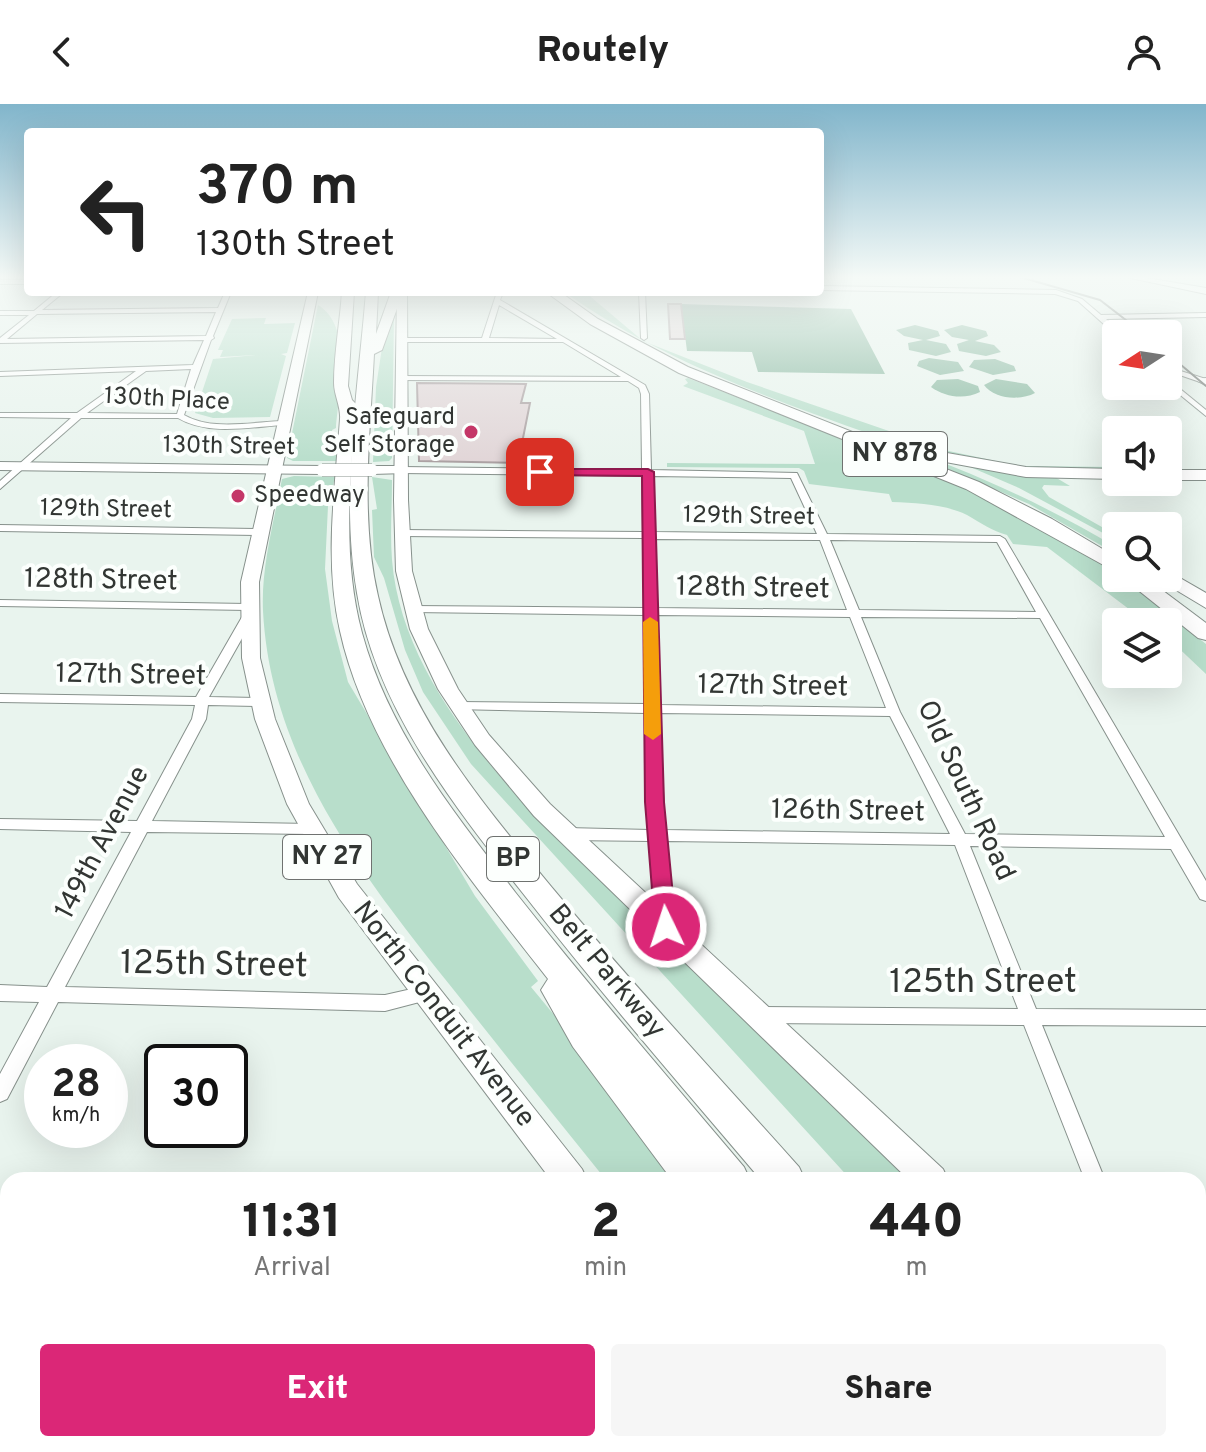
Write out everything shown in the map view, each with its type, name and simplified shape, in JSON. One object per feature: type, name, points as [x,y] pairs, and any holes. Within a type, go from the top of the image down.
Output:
[{"type":"highway","points":[[344,340],[341,386],[348,414]]},
{"type":"highway","name":"Belt Parkway","points":[[355,340],[340,506],[340,559],[346,609],[356,650],[373,696],[399,745],[490,881],[573,988],[724,1172]]},
{"type":"highway","name":"Belt Parkway","points":[[369,340],[361,489],[363,559],[372,618],[398,686],[449,772],[525,874],[779,1172]]},
{"type":"highway","points":[[368,368],[380,340]]},
{"type":"highway","name":"NY 878","points":[[624,340],[716,386],[962,481],[1032,516],[1102,558]]},
{"type":"highway","points":[[664,361],[797,412],[930,455],[1016,491],[1102,537]]},
{"type":"highway","points":[[930,455],[1026,472],[1102,474]]},
{"type":"highway","points":[[1182,475],[1206,475]]},
{"type":"highway","points":[[1182,586],[1206,602]]},
{"type":"highway","points":[[1152,592],[1206,633]]},
{"type":"highway","points":[[490,881],[585,1036],[689,1172]]},
{"type":"main road","name":"North Conduit Avenue","points":[[302,340],[259,532],[248,612],[251,658],[260,702],[279,761],[311,829],[348,891],[565,1172]]},
{"type":"main road","points":[[401,340],[404,571],[412,609],[430,654],[459,706],[508,772],[567,834],[924,1172]]},
{"type":"street","points":[[0,341],[77,340]]},
{"type":"street","points":[[180,416],[196,367],[210,340]]},
{"type":"street","points":[[401,340],[560,341],[642,387],[645,394],[648,472],[655,802],[666,927]]},
{"type":"street","points":[[0,374],[196,367]]},
{"type":"street","points":[[0,486],[79,415],[145,369]]},
{"type":"street","points":[[1182,374],[1205,382]]},
{"type":"street","points":[[400,378],[630,379]]},
{"type":"street","points":[[1182,393],[1206,414]]},
{"type":"street","name":"130th Place","points":[[0,415],[180,416],[190,422],[207,424],[283,423]]},
{"type":"street","name":"130th Street","points":[[0,466],[794,475]]},
{"type":"street","name":"Old South Road","points":[[794,475],[824,538],[894,712],[960,840],[1092,1172]]},
{"type":"street","name":"129th Street","points":[[0,528],[259,532]]},
{"type":"street","name":"129th Street","points":[[402,533],[1000,539],[1045,615]]},
{"type":"street","name":"128th Street","points":[[0,603],[248,612]]},
{"type":"street","name":"128th Street","points":[[412,609],[1045,615]]},
{"type":"street","name":"149th Avenue","points":[[0,1093],[199,719],[203,693],[248,612]]},
{"type":"street","points":[[1045,615],[1206,895]]},
{"type":"street","name":"127th Street","points":[[0,698],[260,702]]},
{"type":"street","name":"127th Street","points":[[459,706],[894,712]]},
{"type":"street","points":[[0,824],[311,829]]},
{"type":"street","name":"126th Street","points":[[567,834],[1175,843]]},
{"type":"street","name":"125th Street","points":[[0,993],[385,1003],[425,994]]},
{"type":"street","name":"125th Street","points":[[761,1015],[1206,1018]]},
{"type":"shaded area","points":[[223,340],[290,340],[287,353],[281,354],[286,356],[270,417],[213,418],[195,413],[213,359],[257,355],[220,357],[223,350],[218,350]]},
{"type":"shaded area","points":[[311,340],[339,340],[339,396],[336,428],[332,430],[337,461],[293,461],[287,458]]},
{"type":"shaded area","points":[[394,340],[392,458],[373,462],[376,387],[383,341]]},
{"type":"shaded area","points":[[686,340],[867,340],[885,374],[758,372],[752,352],[687,351]]},
{"type":"shaded area","points":[[923,340],[946,344],[951,352],[936,356],[909,350],[908,343]]},
{"type":"shaded area","points":[[969,340],[994,345],[1001,352],[986,356],[959,351],[957,344]]},
{"type":"shaded area","points":[[649,343],[747,382],[944,450],[1019,466],[1102,467],[1102,471],[1010,466],[913,448],[814,414]]},
{"type":"shaded area","points":[[929,358],[958,362],[964,371],[940,375],[917,366],[919,361]]},
{"type":"shaded area","points":[[995,359],[1014,366],[1016,371],[993,375],[969,367],[974,360]]},
{"type":"shaded area","points":[[685,379],[929,472],[1000,503],[1102,563],[1102,589],[1047,547],[1013,544],[1007,535],[949,508],[892,502],[889,494],[809,484],[804,471],[799,468],[667,467],[667,463],[815,464],[804,431],[683,386],[688,383]]},
{"type":"shaded area","points":[[958,379],[978,386],[980,392],[955,396],[931,387],[937,380]]},
{"type":"shaded area","points":[[996,379],[1027,384],[1035,393],[1022,397],[1001,396],[984,385]]},
{"type":"shaded area","points":[[888,443],[976,476],[1033,502],[1102,539],[1102,546],[1029,504]]},
{"type":"shaded area","points":[[961,463],[1055,477],[1070,486],[1044,485],[1042,488],[1049,497],[1102,527],[1102,532],[1019,488]]},
{"type":"shaded area","points":[[294,476],[335,477],[328,506],[325,569],[332,621],[348,682],[475,896],[538,981],[531,987],[636,1114],[677,1172],[600,1172],[393,912],[331,820],[305,771],[285,720],[270,667],[263,594],[266,561],[282,479]]},
{"type":"shaded area","points":[[372,477],[392,480],[392,560],[408,631],[441,697],[485,758],[532,813],[909,1172],[844,1172],[471,764],[423,692],[405,650],[384,578],[374,557],[372,510],[377,509]]},
{"type":"shaded area","points":[[1106,592],[1140,592],[1160,608],[1128,608]]},
{"type":"shaded area","points":[[1182,625],[1206,644],[1206,674],[1182,651]]},
{"type":"building","name":"Safeguard Self Storage","points":[[417,383],[526,384],[521,403],[530,403],[518,463],[419,461]]},
{"type":"tram line","points":[[1182,366],[1206,386]]},
{"type":"slow traffic","points":[[650,622],[653,734]]},
{"type":"place","name":"Safeguard Self Storage","points":[[471,432]]},
{"type":"place","name":"Speedway","points":[[238,496]]},
{"type":"route","points":[[540,472],[648,472],[655,802],[666,927]]}]
